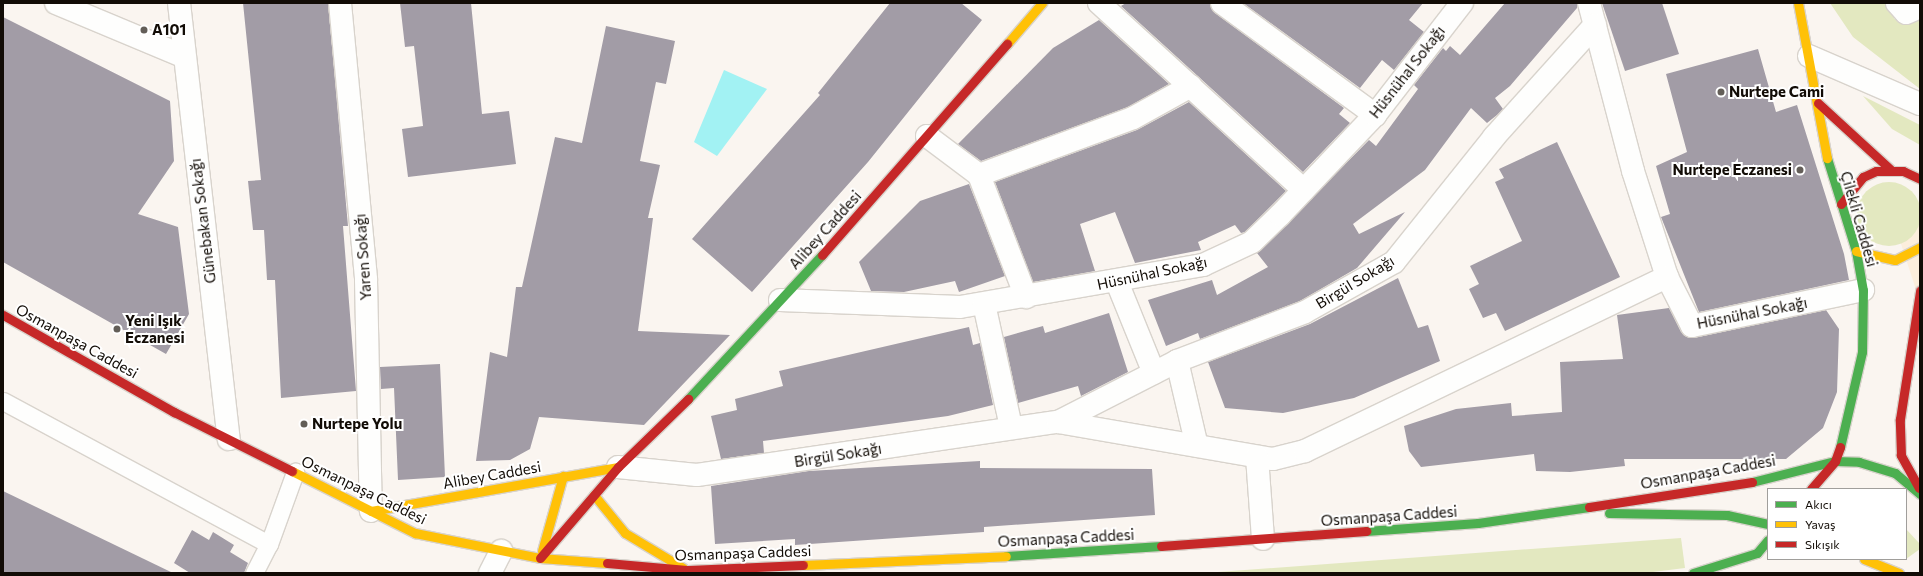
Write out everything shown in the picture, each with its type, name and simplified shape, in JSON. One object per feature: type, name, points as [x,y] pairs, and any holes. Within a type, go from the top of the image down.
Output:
[{"type":"main road","name":"Alibey Caddesi","points":[[540,558],[618,467],[662,426],[780,300],[927,136],[1042,3]]},
{"type":"main road","name":"Çilekli Caddesi","points":[[1798,3],[1818,103],[1824,150],[1856,251],[1863,290],[1862,352],[1835,461]]},
{"type":"main road","points":[[1818,103],[1890,169],[1918,179],[1920,193]]},
{"type":"main road","points":[[1841,204],[1863,177],[1890,169]]},
{"type":"main road","points":[[1856,251],[1895,260],[1920,247]]},
{"type":"main road","points":[[1920,291],[1915,352],[1900,419],[1901,455],[1920,489]]},
{"type":"main road","name":"Osmanpaşa Caddesi","points":[[3,315],[229,439],[415,533],[540,558],[687,570],[1043,554],[1478,523],[1538,512],[1739,484],[1835,461],[1859,462],[1895,473],[1920,494]]},
{"type":"main road","points":[[1812,488],[1835,461]]},
{"type":"main road","name":"Alibey Caddesi","points":[[372,511],[618,467]]},
{"type":"main road","points":[[540,558],[564,476]]},
{"type":"main road","points":[[594,495],[625,533],[687,570]]},
{"type":"main road","name":"Osmanpaşa Caddesi","points":[[1538,512],[1727,515],[1767,524]]},
{"type":"main road","points":[[1693,573],[1757,552],[1767,541]]},
{"type":"main road","points":[[1866,560],[1899,573]]},
{"type":"street","points":[[56,3],[183,56]]},
{"type":"street","name":"Günebakan Sokağı","points":[[179,3],[183,56],[229,439]]},
{"type":"street","name":"Yaren Sokağı","points":[[340,3],[366,280],[372,511]]},
{"type":"street","points":[[1099,3],[1304,190]]},
{"type":"street","points":[[1222,3],[1375,115]]},
{"type":"street","name":"Hüsnühal Sokağı","points":[[780,300],[960,307],[1117,282],[1203,265],[1252,242],[1304,190],[1375,115],[1462,3]]},
{"type":"street","name":"Hüsnühal Sokağı","points":[[1589,3],[1633,171],[1666,277],[1692,326],[1863,290]]},
{"type":"street","points":[[1897,3],[1906,13],[1920,7]]},
{"type":"street","name":"Birgül Sokağı","points":[[1058,422],[1177,361],[1305,312],[1394,262],[1494,137],[1594,25]]},
{"type":"street","points":[[1809,56],[1920,104]]},
{"type":"street","points":[[979,175],[1133,118],[1191,86]]},
{"type":"street","points":[[927,136],[979,175],[1026,297]]},
{"type":"street","name":"Birgül Sokağı","points":[[618,467],[697,476],[1011,427],[1058,422],[1273,459],[1305,451],[1666,277]]},
{"type":"street","points":[[1117,282],[1154,373]]},
{"type":"street","points":[[984,304],[1011,427]]},
{"type":"street","points":[[1177,361],[1197,446]]},
{"type":"street","points":[[1257,457],[1263,538]]},
{"type":"street","points":[[490,573],[501,551]]},
{"type":"lane","points":[[3,401],[269,544]]},
{"type":"lane","points":[[254,573],[269,544],[295,472]]},
{"type":"shaded area","points":[[1912,203],[1920,228],[1920,302],[1890,210]]},
{"type":"green space","points":[[1830,3],[1886,3],[1896,14],[1894,19],[1920,16],[1920,89],[1853,37]]},
{"type":"green space","points":[[1863,96],[1920,125],[1920,145],[1892,129]]},
{"type":"green space","points":[[1889,182],[1907,188],[1915,196],[1921,214],[1915,232],[1907,240],[1889,246],[1871,240],[1863,232],[1857,214],[1863,196],[1871,188]]},
{"type":"green space","points":[[1907,530],[1920,544],[1920,549],[1907,558]]},
{"type":"green space","points":[[1681,538],[1685,568],[1645,573],[1204,573]]},
{"type":"water","points":[[724,70],[767,89],[717,156],[694,142]]},
{"type":"building","points":[[243,3],[328,3],[348,226],[343,226],[356,391],[281,398],[275,280],[267,280],[264,230],[253,230],[248,181],[261,180]]},
{"type":"building","points":[[400,3],[471,3],[482,114],[509,111],[516,164],[408,177],[402,129],[423,126],[414,46],[405,47]]},
{"type":"building","points":[[890,3],[961,3],[982,20],[868,162],[752,292],[692,239],[820,95],[818,93]]},
{"type":"building","points":[[1126,3],[1210,3],[1215,13],[1344,108],[1339,114],[1350,123],[1303,172],[1121,6]]},
{"type":"building","points":[[1243,3],[1423,3],[1409,20],[1424,32],[1394,70],[1382,60],[1360,88]]},
{"type":"building","points":[[1505,3],[1577,3],[1577,8],[1510,86],[1495,98],[1503,109],[1497,115],[1487,123],[1471,108],[1425,170],[1353,224],[1359,234],[1405,212],[1357,268],[1300,301],[1200,339],[1198,333],[1166,346],[1148,300],[1212,280],[1217,295],[1268,267],[1257,253],[1369,140],[1376,146],[1418,89],[1414,85],[1443,48],[1446,51],[1450,46],[1460,55]]},
{"type":"building","points":[[1602,3],[1662,3],[1679,54],[1625,71]]},
{"type":"building","points":[[3,17],[170,101],[174,161],[138,214],[178,227],[189,314],[166,354],[3,262]]},
{"type":"building","points":[[1099,20],[1169,84],[1128,107],[981,161],[958,144],[1053,48]]},
{"type":"building","points":[[606,26],[675,41],[666,84],[656,82],[640,161],[660,165],[648,218],[653,218],[638,331],[730,335],[644,425],[539,417],[530,449],[510,460],[476,461],[490,352],[507,357],[516,287],[522,287],[555,137],[582,143]]},
{"type":"building","points":[[1758,49],[1776,112],[1797,105],[1844,254],[1849,280],[1699,312],[1661,217],[1670,214],[1656,166],[1687,152],[1666,74]]},
{"type":"building","points":[[1189,102],[1286,191],[1245,232],[1241,233],[1235,225],[1198,242],[1201,250],[1135,263],[1115,212],[1080,224],[1095,271],[1033,282],[995,182],[1137,130]]},
{"type":"building","points":[[1557,142],[1620,277],[1505,331],[1496,313],[1483,318],[1469,289],[1479,284],[1470,266],[1522,241],[1495,182],[1504,178],[1499,169]]},
{"type":"building","points":[[969,184],[1005,276],[959,292],[955,281],[904,292],[871,291],[859,262],[920,201]]},
{"type":"building","points":[[1398,278],[1418,328],[1428,325],[1440,361],[1354,398],[1283,413],[1225,408],[1208,362],[1310,324]]},
{"type":"building","points":[[1669,308],[1681,332],[1694,338],[1826,310],[1839,329],[1837,392],[1823,428],[1786,459],[1624,459],[1625,466],[1570,472],[1536,471],[1534,454],[1421,467],[1409,451],[1404,426],[1456,409],[1511,403],[1512,416],[1562,412],[1560,362],[1623,359],[1617,315]]},
{"type":"building","points":[[1109,313],[1128,372],[1081,396],[1078,386],[1018,403],[1004,337],[1043,326],[1045,333]]},
{"type":"building","points":[[969,327],[973,345],[980,343],[993,405],[948,416],[763,441],[764,453],[721,459],[711,416],[737,410],[735,399],[783,386],[779,371]]},
{"type":"building","points":[[440,364],[445,477],[398,480],[394,388],[381,389],[380,367]]},
{"type":"building","points":[[980,461],[980,468],[1152,469],[1155,515],[984,527],[984,532],[795,545],[795,539],[715,544],[711,486],[809,471]]},
{"type":"building","points":[[3,491],[173,573],[3,573]]},
{"type":"building","points":[[192,530],[209,540],[213,532],[234,545],[230,552],[248,563],[244,573],[190,573],[174,563]]},
{"type":"traffic: fast","points":[[1827,158],[1856,251],[1863,290],[1862,352],[1840,447]]},
{"type":"traffic: fast","points":[[688,399],[822,255]]},
{"type":"traffic: fast","points":[[1752,482],[1835,461],[1859,462],[1895,473],[1920,494]]},
{"type":"traffic: fast","points":[[1366,531],[1478,523],[1589,507]]},
{"type":"traffic: fast","points":[[1609,513],[1727,515],[1767,524]]},
{"type":"traffic: fast","points":[[1693,573],[1757,553],[1767,541]]},
{"type":"traffic: fast","points":[[1006,556],[1161,546]]},
{"type":"traffic: slow","points":[[1007,44],[1042,3]]},
{"type":"traffic: slow","points":[[1798,3],[1827,158]]},
{"type":"traffic: slow","points":[[1856,251],[1895,260],[1920,247]]},
{"type":"traffic: slow","points":[[371,511],[618,467]]},
{"type":"traffic: slow","points":[[292,471],[415,533],[540,558],[607,563]]},
{"type":"traffic: slow","points":[[542,551],[563,476]]},
{"type":"traffic: slow","points":[[594,495],[625,533],[683,568]]},
{"type":"traffic: slow","points":[[803,565],[1006,556]]},
{"type":"traffic: slow","points":[[1866,560],[1899,573]]},
{"type":"traffic: jam","points":[[822,255],[1007,44]]},
{"type":"traffic: jam","points":[[1818,103],[1890,169]]},
{"type":"traffic: jam","points":[[1841,204],[1863,177],[1876,171],[1903,171],[1920,179]]},
{"type":"traffic: jam","points":[[1919,488],[1901,455],[1900,419],[1920,291]]},
{"type":"traffic: jam","points":[[3,315],[174,412],[292,471]]},
{"type":"traffic: jam","points":[[540,558],[618,467],[688,399]]},
{"type":"traffic: jam","points":[[1812,488],[1835,461],[1840,447]]},
{"type":"traffic: jam","points":[[1589,507],[1752,482]]},
{"type":"traffic: jam","points":[[1161,546],[1366,531]]},
{"type":"traffic: jam","points":[[607,563],[687,570],[803,565]]},
{"type":"place","name":"A101","points":[[144,30]]},
{"type":"place","name":"Nurtepe Cami","points":[[1721,92]]},
{"type":"place","name":"Nurtepe Eczanesi","points":[[1800,170]]},
{"type":"place","name":"Yeni Işık Eczanesi","points":[[117,329]]},
{"type":"place","name":"Nurtepe Yolu","points":[[304,424]]}]
